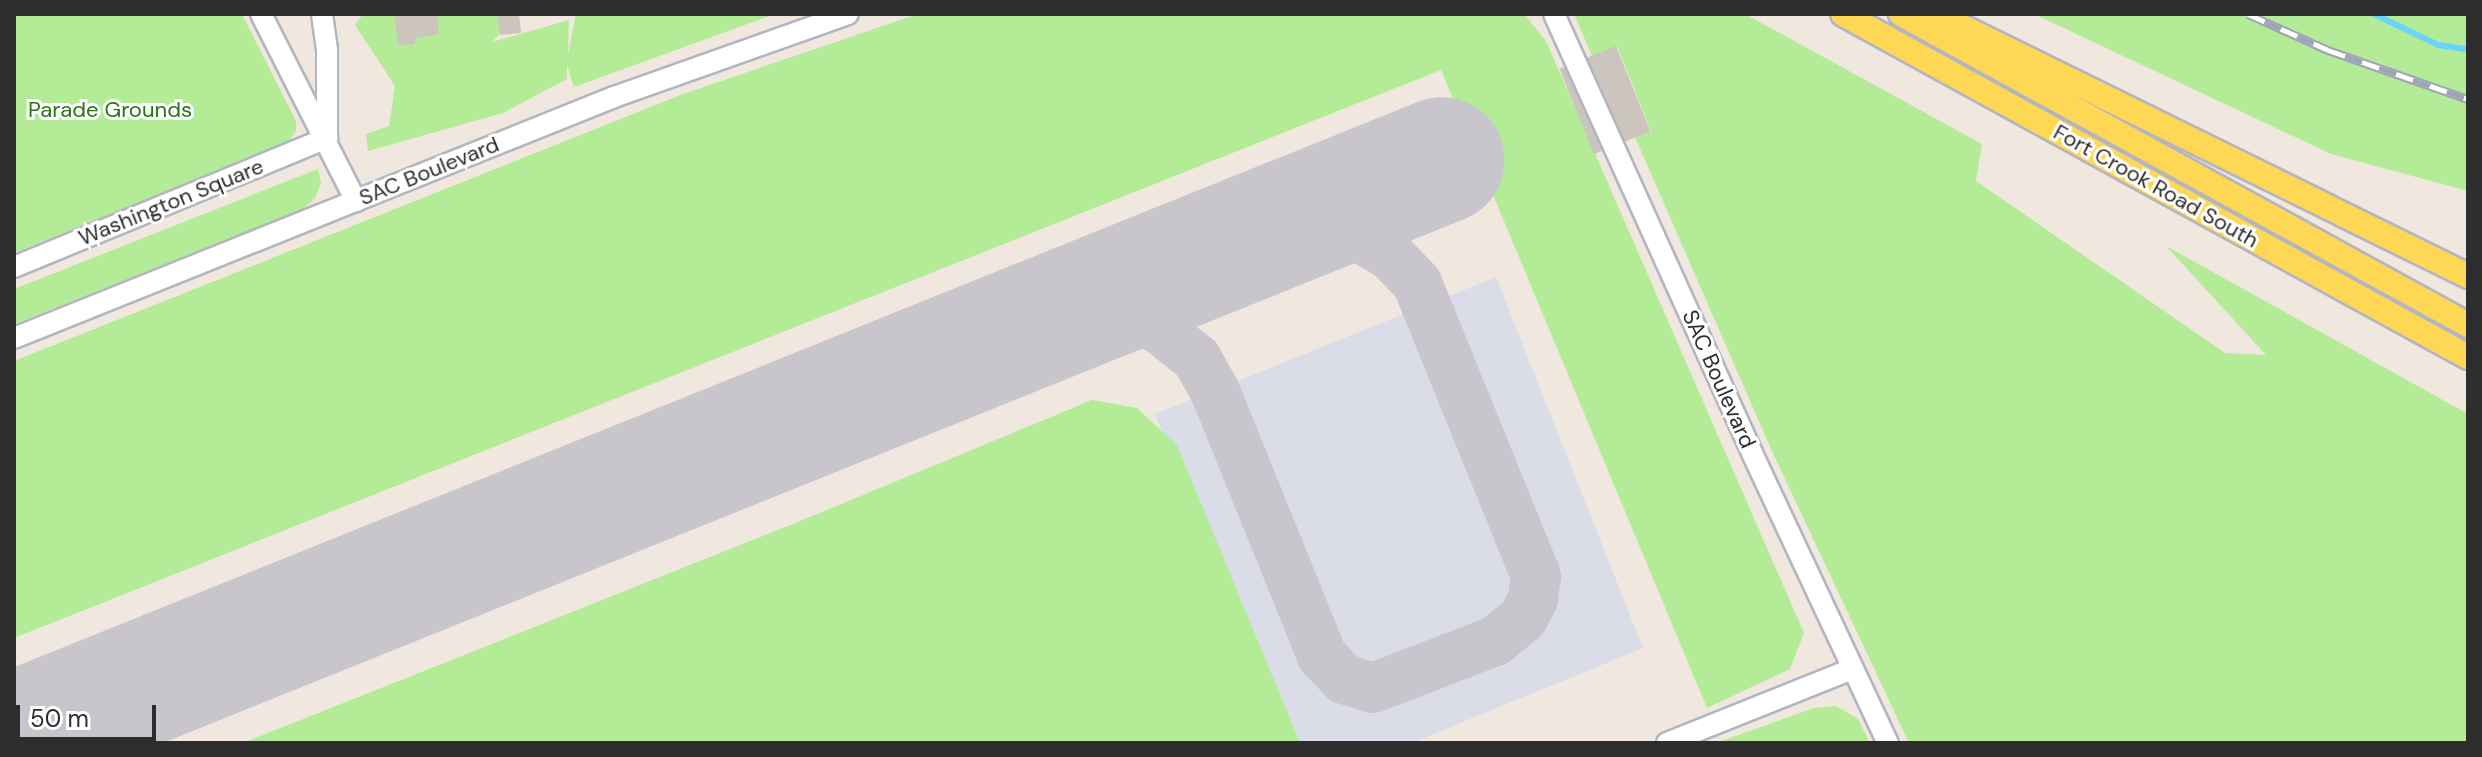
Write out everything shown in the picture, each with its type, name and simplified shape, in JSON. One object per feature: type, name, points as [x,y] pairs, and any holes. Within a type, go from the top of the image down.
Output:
[{"type":"main road","name":"Fort Crook Road South","points":[[1843,14],[2468,357]]},
{"type":"main road","points":[[1901,14],[2468,325]]},
{"type":"main road","points":[[1936,14],[2468,276]]},
{"type":"street","points":[[261,14],[327,138],[356,201]]},
{"type":"street","points":[[322,14],[327,50],[327,138]]},
{"type":"street","name":"SAC Boulevard","points":[[14,338],[614,97],[848,14]]},
{"type":"street","name":"SAC Boulevard","points":[[1554,14],[1888,743]]},
{"type":"street","name":"Washington Square","points":[[14,267],[327,138]]},
{"type":"street","points":[[1667,743],[1852,669]]},
{"type":"shaded area","points":[[1496,277],[1643,648],[1412,743],[1287,743],[1155,414]]},
{"type":"green space","name":"Parade Grounds","points":[[14,14],[242,14],[296,121],[296,131],[289,141],[14,253]]},
{"type":"green space","points":[[363,14],[519,14],[492,42],[569,20],[568,54],[576,14],[775,14],[574,87],[567,65],[567,79],[503,113],[368,151],[366,134],[389,126],[395,86],[355,25]]},
{"type":"green space","points":[[918,14],[1524,14],[1546,41],[1804,633],[1790,669],[1707,708],[1441,70],[14,638],[14,361],[683,94]]},
{"type":"green space","points":[[1574,14],[1745,14],[1982,144],[1976,181],[2225,353],[2266,355],[2166,246],[2468,414],[2468,743],[1909,743],[1771,449],[1635,137],[1651,131],[1617,46],[1592,56]]},
{"type":"green space","points":[[2034,14],[2461,14],[2468,17],[2468,191],[2331,154]]},
{"type":"green space","points":[[318,169],[321,183],[315,198],[303,209],[14,324],[14,289]]},
{"type":"green space","points":[[1092,400],[1137,408],[1177,445],[1300,743],[243,743],[793,524]]},
{"type":"green space","points":[[1836,706],[1858,719],[1870,743],[1716,743],[1814,708]]},
{"type":"building","points":[[394,14],[437,14],[439,34],[415,38],[415,44],[398,45]]},
{"type":"building","points":[[497,14],[519,14],[521,33],[500,35]]},
{"type":"building","points":[[1616,46],[1650,131],[1594,154],[1559,69]]},
{"type":"waterway","points":[[2374,14],[2438,45],[2468,49]]},
{"type":"taxiway","points":[[1043,321],[1086,313],[1134,318],[1158,328],[1197,359],[1215,391],[1322,656],[1344,679],[1373,688],[1495,641],[1523,618],[1533,599],[1536,576],[1417,283],[1390,255],[1356,235],[1315,228],[1254,236]]},
{"type":"runway","points":[[14,735],[1442,160]]},
{"type":"railway","points":[[2248,14],[2328,50],[2468,99]]}]
